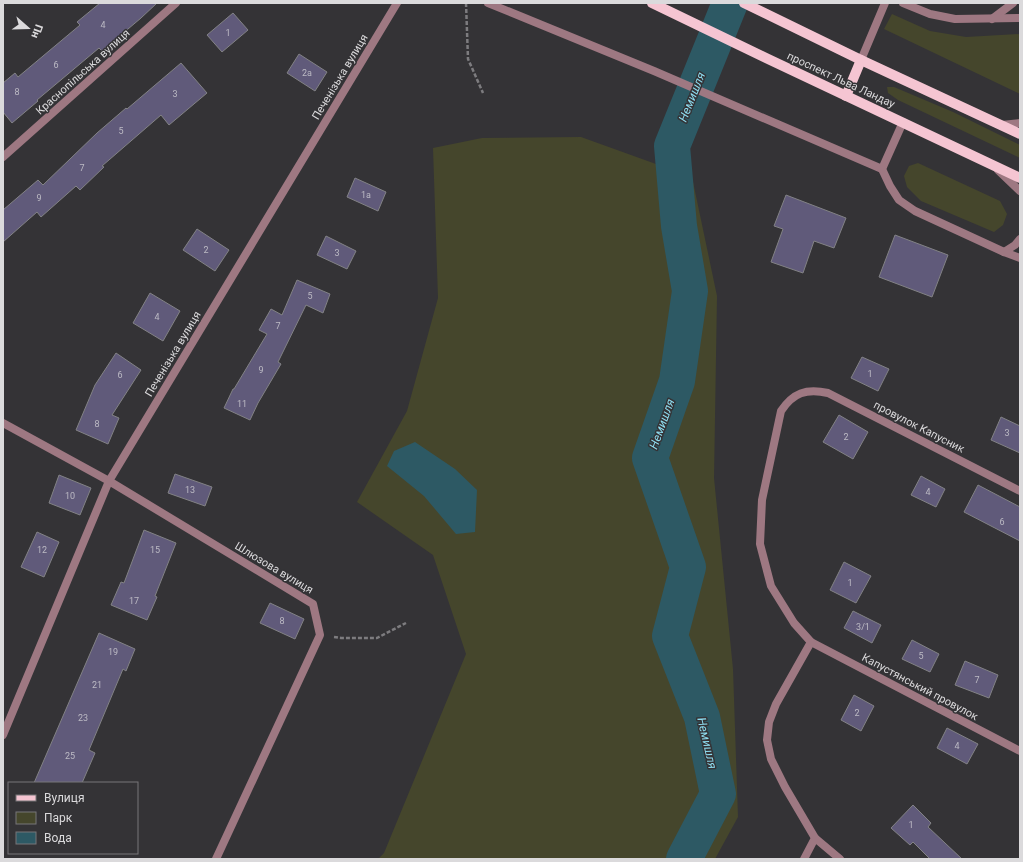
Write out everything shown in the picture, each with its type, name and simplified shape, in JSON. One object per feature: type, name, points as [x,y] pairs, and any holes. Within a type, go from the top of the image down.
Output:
[{"type":"main road","name":"проспект Льва Ландау","points":[[652,3],[1020,178]]},
{"type":"main road","points":[[744,3],[861,60],[1020,134]]},
{"type":"main road","points":[[846,96],[861,60]]},
{"type":"street","name":"Краснопільська вулиця","points":[[3,157],[176,3]]},
{"type":"street","name":"Печенізька вулиця","points":[[3,735],[109,481],[397,3]]},
{"type":"street","points":[[488,3],[654,71],[882,169],[899,200],[915,211],[1020,258]]},
{"type":"street","points":[[861,60],[885,3]]},
{"type":"street","points":[[903,3],[930,14],[955,19],[1020,18]]},
{"type":"street","points":[[992,19],[1013,3]]},
{"type":"street","points":[[882,169],[903,122]]},
{"type":"street","points":[[1002,125],[1020,123]]},
{"type":"street","points":[[995,166],[1020,191]]},
{"type":"street","points":[[1004,252],[1015,245],[1020,239]]},
{"type":"street","name":"провулок Капусник","points":[[810,642],[794,623],[771,586],[760,544],[762,500],[781,412],[787,402],[796,395],[806,391],[817,390],[828,393],[1020,491]]},
{"type":"street","name":"Шлюзова вулиця","points":[[3,423],[109,481],[313,604],[320,635]]},
{"type":"street","points":[[216,859],[320,635]]},
{"type":"street","points":[[810,642],[776,704],[769,722],[767,740],[771,759],[815,838],[840,859]]},
{"type":"street","name":"Капустянський провулок","points":[[810,642],[1020,751]]},
{"type":"street","points":[[804,859],[815,838]]},
{"type":"path","points":[[466,3],[468,60],[483,93]]},
{"type":"path","points":[[320,635],[342,638],[378,638],[406,623]]},
{"type":"green space","points":[[892,14],[930,31],[966,37],[1020,34],[1020,94],[884,29]]},
{"type":"green space","points":[[887,87],[894,87],[953,112],[1020,145],[1020,158],[898,100],[888,93]]},
{"type":"green space","points":[[581,137],[692,177],[717,296],[714,478],[733,669],[738,817],[715,859],[378,859],[384,853],[466,654],[433,555],[357,502],[407,411],[438,298],[433,148],[482,138]]},
{"type":"green space","points":[[918,163],[1000,201],[1007,214],[1003,225],[994,232],[921,201],[907,187],[904,176],[909,166]]},
{"type":"water","points":[[415,442],[455,469],[477,490],[475,532],[456,534],[424,496],[387,466],[394,451]]},
{"type":"building","points":[[100,3],[157,3],[102,51],[99,48],[12,123],[3,112],[3,83],[15,73],[18,77],[80,25],[77,22]]},
{"type":"building","points":[[233,13],[248,30],[222,52],[207,35]]},
{"type":"building","points":[[299,54],[327,72],[315,91],[287,73]]},
{"type":"building","points":[[181,63],[207,93],[169,125],[161,115],[102,166],[104,167],[80,190],[76,186],[41,217],[37,212],[3,242],[3,210],[38,180],[43,185],[97,133]]},
{"type":"building","points":[[355,178],[386,192],[378,211],[347,197]]},
{"type":"building","points":[[786,195],[846,218],[834,248],[814,241],[803,273],[771,262],[783,229],[774,226]]},
{"type":"building","points":[[197,229],[229,250],[215,271],[183,250]]},
{"type":"building","points":[[895,235],[948,255],[932,297],[879,277]]},
{"type":"building","points":[[326,236],[356,251],[347,269],[317,255]]},
{"type":"building","points":[[297,280],[330,294],[323,313],[306,305],[278,362],[281,364],[258,403],[250,420],[224,408],[233,389],[267,334],[259,330],[271,309],[282,315]]},
{"type":"building","points":[[150,293],[180,311],[163,341],[133,323]]},
{"type":"building","points":[[116,353],[141,370],[112,415],[119,418],[108,444],[76,430],[95,385]]},
{"type":"building","points":[[862,357],[889,369],[878,391],[851,378]]},
{"type":"building","points":[[839,415],[868,432],[853,459],[823,442]]},
{"type":"building","points":[[1001,417],[1020,426],[1020,453],[991,440]]},
{"type":"building","points":[[175,474],[212,487],[205,506],[168,493]]},
{"type":"building","points":[[59,475],[91,488],[80,515],[49,503]]},
{"type":"building","points":[[921,476],[945,489],[936,507],[911,495]]},
{"type":"building","points":[[978,485],[1020,507],[1020,541],[964,512]]},
{"type":"building","points":[[144,530],[176,543],[155,596],[157,597],[147,620],[111,605],[121,582],[124,583]]},
{"type":"building","points":[[37,532],[59,542],[44,577],[21,567]]},
{"type":"building","points":[[844,562],[871,576],[856,603],[830,590]]},
{"type":"building","points":[[270,603],[304,619],[295,639],[260,623]]},
{"type":"building","points":[[853,611],[881,625],[872,643],[844,628]]},
{"type":"building","points":[[99,633],[135,649],[126,671],[123,669],[89,750],[95,753],[82,782],[34,782]]},
{"type":"building","points":[[912,640],[939,654],[930,672],[902,659]]},
{"type":"building","points":[[965,661],[998,675],[989,698],[955,685]]},
{"type":"building","points":[[854,695],[874,706],[861,731],[841,720]]},
{"type":"building","points":[[947,728],[978,744],[967,764],[937,748]]},
{"type":"building","points":[[913,805],[931,823],[928,827],[962,859],[930,859],[913,842],[910,845],[891,828]]},
{"type":"waterway","name":"Немишля","points":[[684,859],[718,794],[702,717],[670,636],[688,567],[650,458],[677,381],[690,291],[679,226],[672,146],[730,3]]}]
